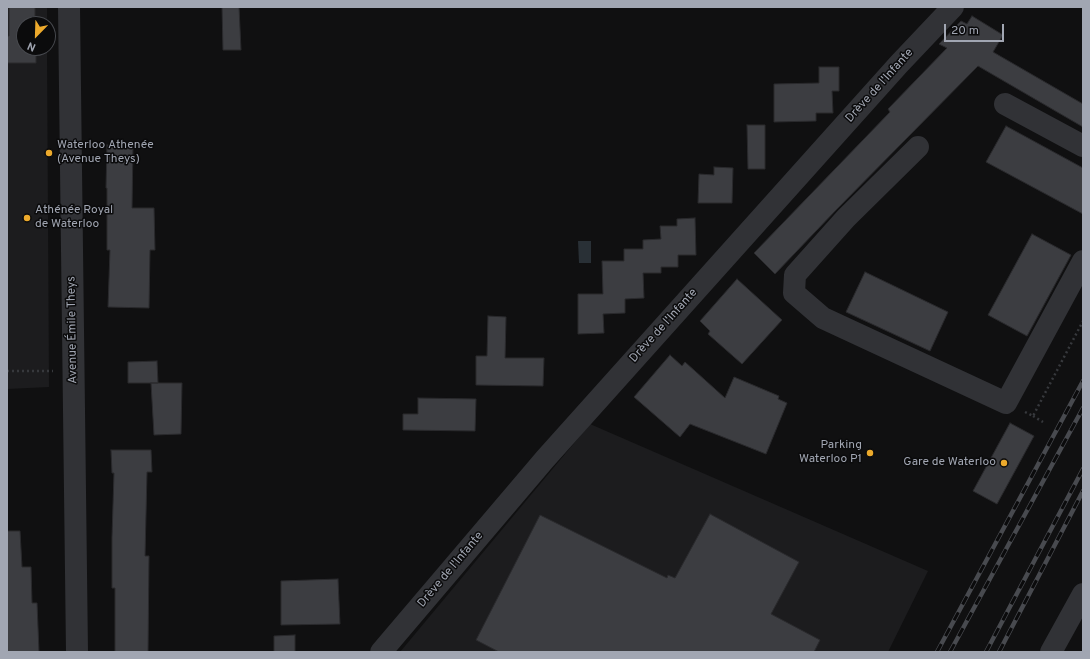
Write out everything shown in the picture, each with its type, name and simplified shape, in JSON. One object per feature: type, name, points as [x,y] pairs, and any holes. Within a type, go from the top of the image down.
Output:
[{"type":"street","name":"Avenue Émile Theys","points":[[69,7],[77,652]]},
{"type":"street","name":"Drève de l'Infante","points":[[381,652],[550,453],[899,64],[953,7]]},
{"type":"street","points":[[1006,104],[1083,146]]},
{"type":"street","points":[[918,147],[846,218],[795,275],[794,293],[823,318],[1006,403],[1083,261]]},
{"type":"street","points":[[1051,652],[1083,594]]},
{"type":"path","points":[[1033,416],[1083,321]]},
{"type":"path","points":[[7,371],[73,371]]},
{"type":"path","points":[[1006,403],[1043,422]]},
{"type":"shaded area","name":"Athénée Royal de Waterloo","points":[[7,7],[47,7],[47,16],[16,16],[16,56],[47,56],[49,387],[7,389]]},
{"type":"shaded area","points":[[578,241],[591,241],[591,263],[579,263]]},
{"type":"shaded area","points":[[590,424],[928,571],[888,652],[400,652]]},
{"type":"building","points":[[9,7],[35,7],[35,16],[16,16],[16,56],[36,56],[36,63],[7,63],[7,36],[9,36]]},
{"type":"building","points":[[222,7],[239,7],[241,50],[223,50]]},
{"type":"building","points":[[972,16],[1003,35],[993,52],[1083,104],[1083,127],[978,66],[775,274],[754,253],[890,112],[888,109],[947,48],[939,44],[961,21],[967,24]]},
{"type":"building","points":[[819,67],[839,67],[839,91],[832,91],[833,113],[816,113],[816,121],[774,122],[774,84],[819,83]]},
{"type":"building","points":[[747,125],[765,125],[765,169],[748,169]]},
{"type":"building","points":[[1006,126],[1083,168],[1083,214],[986,162]]},
{"type":"building","points":[[107,145],[133,145],[132,208],[154,208],[155,250],[150,250],[149,308],[108,307],[110,250],[107,250]]},
{"type":"building","points":[[714,167],[733,168],[732,203],[698,203],[699,174],[714,175]]},
{"type":"building","points":[[695,218],[696,255],[678,255],[678,267],[661,267],[661,273],[643,273],[644,298],[625,299],[625,313],[603,314],[604,333],[578,334],[578,294],[603,294],[602,261],[624,261],[624,249],[643,249],[643,240],[661,239],[660,226],[677,226],[677,219]]},
{"type":"building","points":[[1032,234],[1071,255],[1027,336],[988,315]]},
{"type":"building","points":[[865,272],[948,312],[930,351],[846,312]]},
{"type":"building","points":[[737,279],[782,320],[742,364],[708,334],[710,331],[700,321]]},
{"type":"building","points":[[488,316],[506,317],[505,358],[544,358],[543,386],[476,385],[476,356],[487,356]]},
{"type":"building","points":[[670,355],[682,366],[685,362],[725,398],[734,377],[779,396],[778,399],[787,403],[766,454],[690,424],[680,437],[634,397]]},
{"type":"building","points":[[157,361],[158,383],[128,383],[128,362]]},
{"type":"building","points":[[151,383],[182,383],[181,434],[154,435]]},
{"type":"building","points":[[418,398],[476,399],[475,431],[403,430],[403,414],[418,414]]},
{"type":"building","name":"Gare de Waterloo","points":[[1010,423],[1034,436],[997,504],[973,491]]},
{"type":"building","points":[[111,450],[151,450],[152,472],[147,472],[145,556],[149,556],[148,652],[115,652],[115,588],[112,588],[114,473],[112,473]]},
{"type":"building","points":[[710,514],[799,562],[771,614],[820,640],[814,652],[499,652],[476,640],[540,515],[667,578],[668,575],[675,578]]},
{"type":"building","points":[[7,531],[20,531],[22,567],[31,567],[32,603],[37,603],[39,652],[7,652]]},
{"type":"building","points":[[338,579],[340,624],[281,625],[281,581]]},
{"type":"building","points":[[295,635],[295,652],[274,652],[274,636]]},
{"type":"railway","points":[[937,652],[1083,381]]},
{"type":"railway","points":[[950,652],[1083,408]]},
{"type":"railway","points":[[986,652],[1083,469]]},
{"type":"railway","points":[[999,652],[1083,491]]},
{"type":"place","name":"Waterloo Athenée (Avenue Theys)","points":[[49,153]]},
{"type":"place","name":"Athénée Royal de Waterloo","points":[[27,218]]},
{"type":"place","name":"Parking Waterloo P1","points":[[870,453]]},
{"type":"place","name":"Gare de Waterloo","points":[[1004,463]]}]
